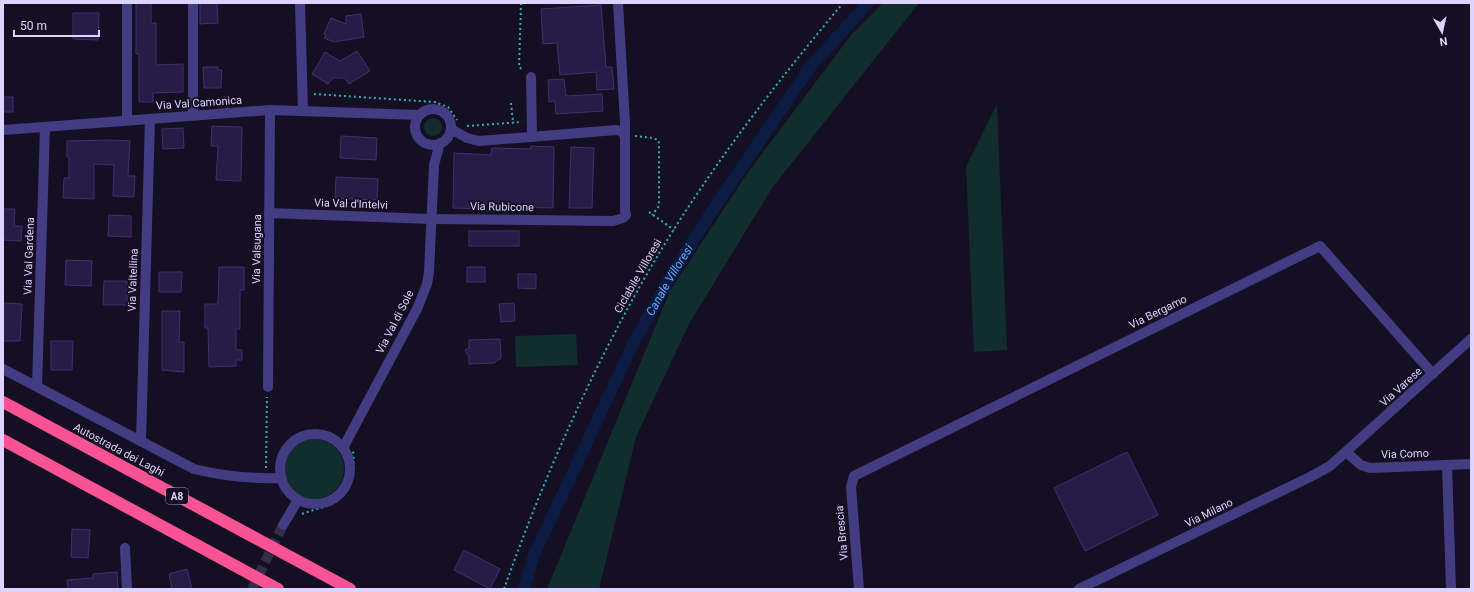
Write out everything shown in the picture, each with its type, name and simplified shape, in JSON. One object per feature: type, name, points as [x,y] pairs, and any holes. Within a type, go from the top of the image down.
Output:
[{"type":"highway","name":"Autostrada dei Laghi","points":[[3,402],[350,589]]},
{"type":"highway","points":[[3,440],[278,589]]},
{"type":"street","points":[[126,3],[127,120]]},
{"type":"street","points":[[193,3],[194,115]]},
{"type":"street","points":[[300,3],[303,110]]},
{"type":"street","points":[[618,3],[625,138]]},
{"type":"street","points":[[531,77],[532,137]]},
{"type":"street","points":[[431,219],[434,165],[442,141],[451,129],[449,118],[440,110],[429,109],[420,115],[415,126],[418,135],[428,144],[434,165]]},
{"type":"street","name":"Via Val Camonica","points":[[3,130],[270,110],[420,115]]},
{"type":"street","name":"Via Valsugana","points":[[268,387],[270,110]]},
{"type":"street","name":"Via Val Camonica","points":[[397,115],[415,126]]},
{"type":"street","name":"Via Valtellina","points":[[141,442],[150,119]]},
{"type":"street","name":"Via Val Gardena","points":[[36,386],[45,127]]},
{"type":"street","points":[[451,129],[467,138]]},
{"type":"street","points":[[428,144],[467,138],[483,141],[616,130],[622,132],[625,138]]},
{"type":"street","name":"Via Rubicone","points":[[431,219],[613,221],[623,218],[626,215],[625,138]]},
{"type":"street","name":"Via Val d'Intelvi","points":[[269,213],[431,219]]},
{"type":"street","name":"Via Val di Sole","points":[[343,448],[417,309],[424,291],[429,272],[431,219]]},
{"type":"street","name":"Via Bergamo","points":[[854,476],[1320,246],[1433,374]]},
{"type":"street","name":"Via Varese","points":[[1346,452],[1471,339]]},
{"type":"street","points":[[3,368],[194,469],[221,475],[281,478]]},
{"type":"street","name":"Via Val di Sole","points":[[334,440],[353,427]]},
{"type":"street","points":[[307,435],[321,435],[334,440],[343,448],[348,457],[349,473],[345,487],[338,495],[329,501],[319,504],[308,504],[298,500],[288,491],[281,478],[281,460],[285,451],[298,438],[307,435]]},
{"type":"street","name":"Via Como","points":[[1346,452],[1361,465],[1370,468],[1471,464]]},
{"type":"street","name":"Via Milano","points":[[1079,589],[1310,477],[1330,466],[1346,452]]},
{"type":"street","points":[[1447,465],[1451,589]]},
{"type":"street","name":"Via Brescia","points":[[854,476],[851,488],[859,589]]},
{"type":"street","points":[[282,525],[298,500]]},
{"type":"street","points":[[125,548],[127,589]]},
{"type":"path","points":[[520,3],[520,67],[531,77]]},
{"type":"path","name":"Ciclabile Villoresi","points":[[504,589],[525,530],[561,443],[599,364],[635,295],[674,230],[716,166],[754,113],[843,3]]},
{"type":"path","points":[[302,94],[435,102],[448,107],[460,124]]},
{"type":"path","points":[[511,103],[513,122]]},
{"type":"path","points":[[463,125],[472,126],[528,121]]},
{"type":"path","points":[[625,138],[653,138],[660,143],[659,206],[652,215]]},
{"type":"path","points":[[649,212],[674,230]]},
{"type":"path","points":[[266,478],[268,387]]},
{"type":"path","points":[[298,517],[309,511],[332,504],[343,496],[348,490],[354,472],[353,448]]},
{"type":"green space","points":[[883,3],[919,3],[772,188],[689,324],[636,437],[599,589],[547,589],[670,291],[746,175],[851,35]]},
{"type":"green space","points":[[997,104],[1007,350],[974,352],[966,167]]},
{"type":"green space","points":[[433,118],[439,121],[442,127],[439,133],[433,136],[427,133],[424,127],[427,121]]},
{"type":"green space","points":[[576,334],[578,365],[516,367],[515,336]]},
{"type":"green space","points":[[314,439],[331,444],[339,452],[344,469],[339,486],[331,494],[314,499],[297,494],[289,486],[284,469],[289,452],[297,444]]},
{"type":"building","points":[[136,3],[151,3],[151,23],[156,23],[156,65],[183,64],[183,92],[153,93],[153,102],[139,102],[139,54],[136,54]]},
{"type":"building","points":[[200,3],[217,3],[218,23],[200,24]]},
{"type":"building","points":[[601,5],[606,67],[612,67],[614,89],[597,90],[596,72],[560,75],[557,43],[543,44],[541,9]]},
{"type":"building","points":[[73,13],[99,13],[98,40],[73,39]]},
{"type":"building","points":[[361,14],[364,37],[334,42],[324,38],[326,36],[324,34],[331,18],[346,24],[346,16]]},
{"type":"building","points":[[357,51],[370,71],[349,84],[345,78],[333,78],[328,84],[312,74],[325,52],[340,61]]},
{"type":"building","points":[[203,67],[218,67],[218,70],[222,70],[221,88],[204,88]]},
{"type":"building","points":[[564,79],[566,96],[602,94],[603,111],[556,114],[555,101],[549,102],[548,80]]},
{"type":"building","points":[[3,97],[13,97],[13,112],[3,112]]},
{"type":"building","points":[[212,126],[242,127],[241,181],[216,180],[218,146],[211,146]]},
{"type":"building","points":[[183,128],[184,148],[163,149],[162,129]]},
{"type":"building","points":[[341,136],[377,138],[376,160],[340,158]]},
{"type":"building","points":[[67,141],[130,141],[128,176],[135,176],[134,197],[113,196],[114,165],[94,164],[94,199],[63,198],[64,178],[69,178]]},
{"type":"building","points":[[531,146],[554,147],[553,208],[513,207],[513,210],[453,208],[454,153],[491,155],[492,148],[531,149]]},
{"type":"building","points":[[571,147],[594,148],[592,208],[569,208]]},
{"type":"building","points":[[336,177],[378,179],[377,200],[335,198]]},
{"type":"building","points":[[3,209],[15,209],[14,226],[22,226],[21,241],[3,240]]},
{"type":"building","points":[[109,215],[131,216],[131,237],[108,236]]},
{"type":"building","points":[[469,231],[519,231],[519,246],[469,246]]},
{"type":"building","points":[[66,260],[92,261],[91,286],[65,285]]},
{"type":"building","points":[[219,267],[244,267],[244,290],[240,290],[240,329],[236,329],[236,350],[242,350],[242,360],[236,360],[236,366],[209,367],[208,328],[205,328],[205,304],[218,304]]},
{"type":"building","points":[[467,267],[485,267],[485,282],[467,282]]},
{"type":"building","points":[[159,272],[182,272],[181,292],[159,292]]},
{"type":"building","points":[[518,274],[536,274],[536,289],[518,288]]},
{"type":"building","points":[[104,281],[127,281],[127,305],[103,305]]},
{"type":"building","points":[[3,303],[22,304],[20,341],[3,341]]},
{"type":"building","points":[[514,303],[515,321],[501,322],[499,304]]},
{"type":"building","points":[[162,311],[180,311],[179,342],[184,342],[184,372],[162,370]]},
{"type":"building","points":[[500,339],[501,358],[494,363],[469,364],[469,357],[465,350],[469,348],[469,340]]},
{"type":"building","points":[[51,341],[73,341],[72,370],[51,370]]},
{"type":"building","points":[[1127,452],[1158,515],[1085,551],[1054,488]]},
{"type":"building","points":[[72,529],[90,530],[88,558],[71,557]]},
{"type":"building","points":[[464,550],[500,569],[490,589],[454,570]]},
{"type":"building","points":[[187,569],[192,589],[172,589],[169,574]]},
{"type":"building","points":[[117,572],[118,589],[68,589],[67,580],[93,578],[93,574]]},
{"type":"waterway","name":"Canale Villoresi","points":[[524,589],[534,555],[634,342],[671,276],[712,211],[811,66],[868,3]]},
{"type":"tunnel","points":[[252,589],[283,525]]}]
